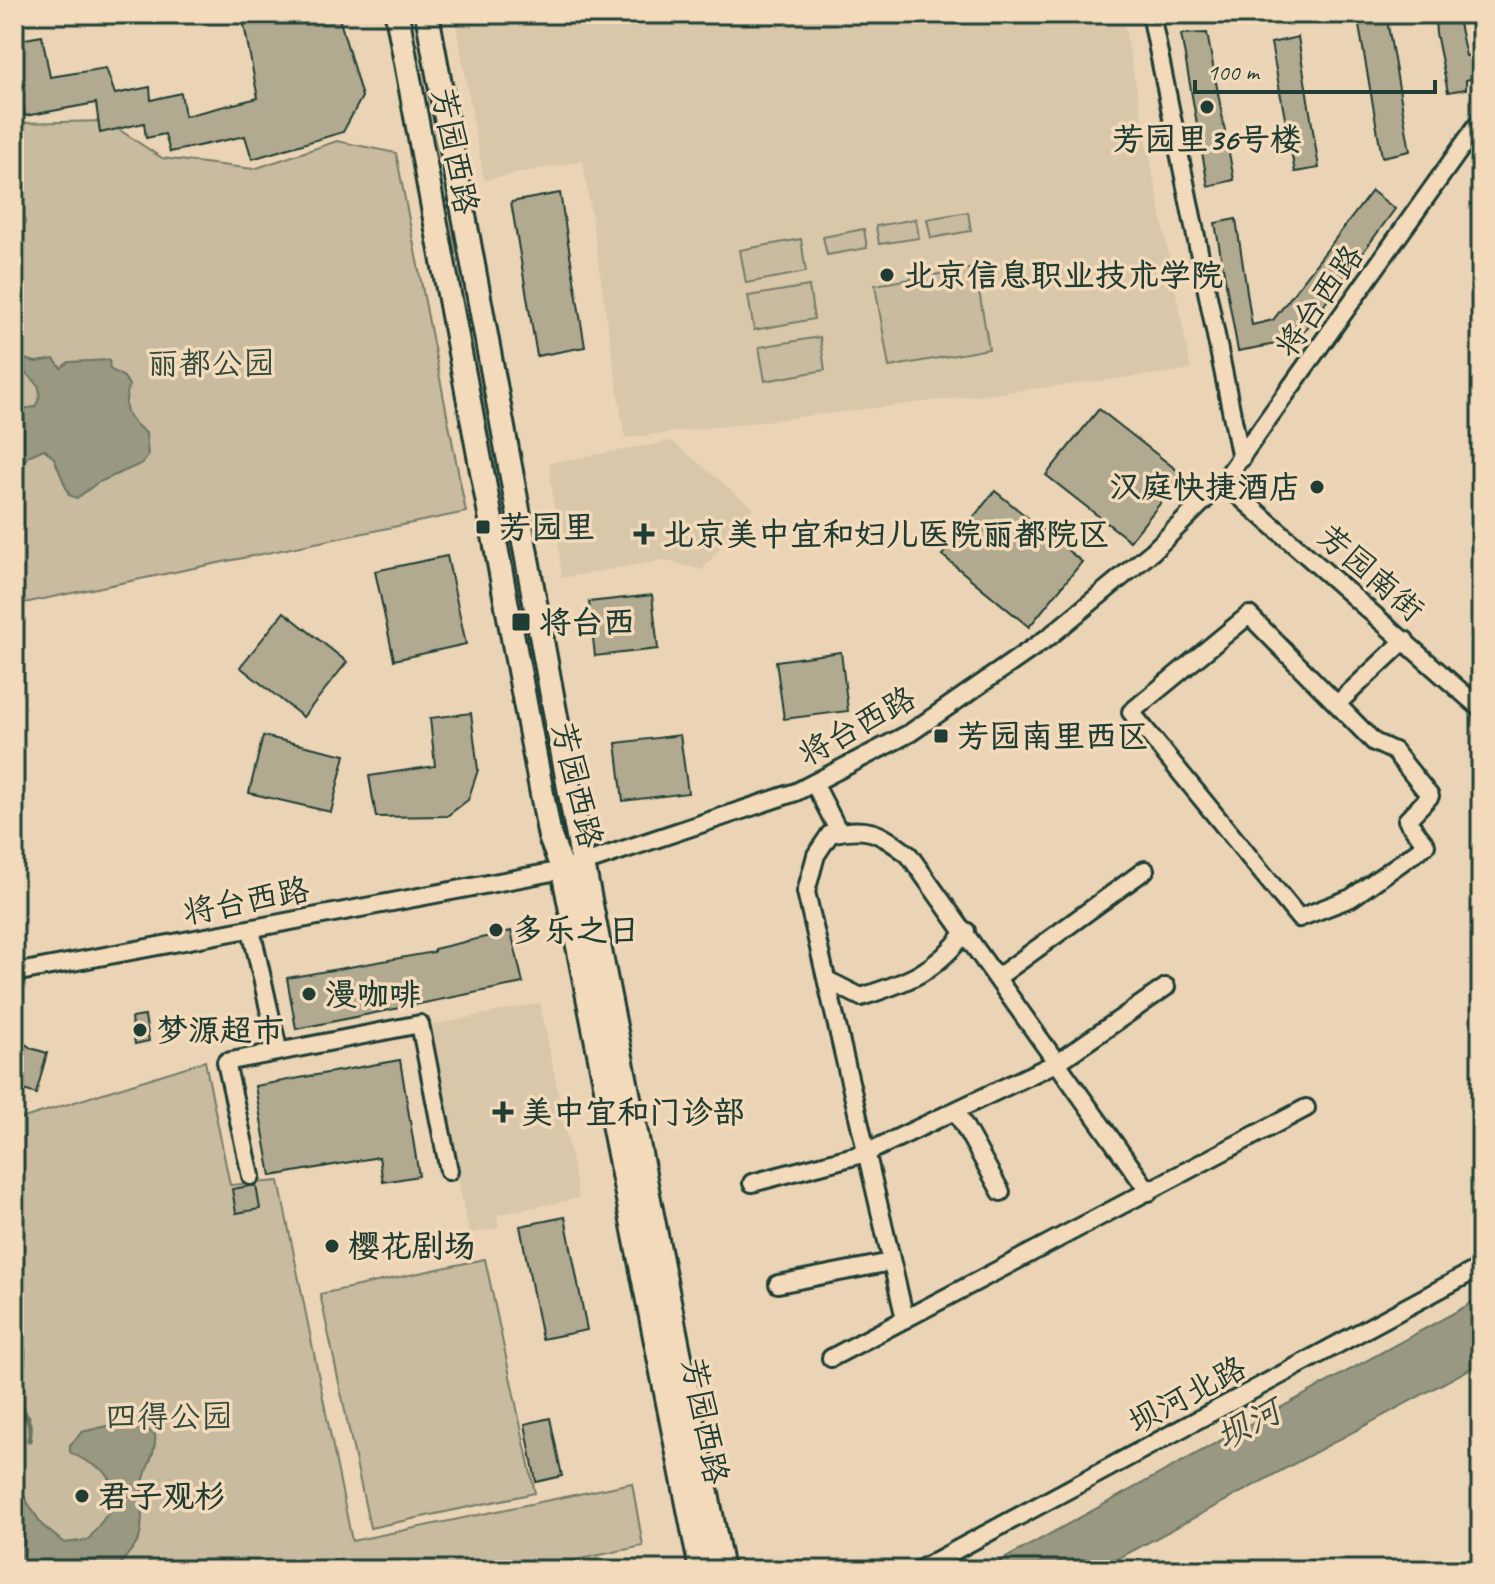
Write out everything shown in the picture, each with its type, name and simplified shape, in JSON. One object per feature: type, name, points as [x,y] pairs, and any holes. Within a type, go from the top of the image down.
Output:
[{"type":"main road","name":"芳园西路","points":[[397,14],[550,837],[573,867],[722,1570]]},
{"type":"main road","name":"芳园西路","points":[[427,14],[573,867],[701,1570]]},
{"type":"street","points":[[1151,14],[1241,459]]},
{"type":"street","name":"将台西路","points":[[14,973],[573,867],[814,783],[910,733],[1050,636],[1153,551],[1223,482],[1481,120]]},
{"type":"street","name":"芳园南街","points":[[1223,482],[1481,709]]},
{"type":"street","points":[[1249,615],[1337,704],[1374,742],[1394,751],[1430,796],[1407,820],[1426,845],[1351,898],[1299,918],[1131,712],[1249,615]]},
{"type":"street","points":[[1337,704],[1405,640]]},
{"type":"street","points":[[814,783],[839,832]]},
{"type":"street","points":[[905,1319],[806,892],[816,855],[830,834],[858,827],[884,836],[909,855],[1149,1192]]},
{"type":"street","points":[[998,977],[1145,870]]},
{"type":"street","points":[[251,929],[278,1049]]},
{"type":"street","points":[[829,981],[861,997],[914,980],[949,953],[966,931]]},
{"type":"street","points":[[752,1183],[866,1153],[956,1111],[1058,1062],[1166,987]]},
{"type":"street","points":[[251,1176],[226,1062],[278,1049],[420,1024],[449,1171]]},
{"type":"street","points":[[831,1358],[1306,1108]]},
{"type":"street","points":[[956,1111],[1001,1192]]},
{"type":"street","points":[[778,1284],[891,1262]]},
{"type":"street","name":"坝河北路","points":[[919,1570],[1481,1267]]},
{"type":"shaded area","name":"北京信息职业技术学院","points":[[454,14],[1122,14],[1191,370],[625,438],[583,161],[484,180]]},
{"type":"shaded area","points":[[20,358],[36,362],[54,359],[61,368],[69,362],[109,360],[110,369],[124,377],[129,385],[127,412],[146,433],[148,456],[143,463],[97,483],[77,498],[69,495],[54,458],[44,449],[28,456],[14,478],[14,410],[35,407],[40,393],[33,379],[17,366]]},
{"type":"shaded area","name":"北京美中宜和妇儿医院丽都院区","points":[[672,441],[753,508],[702,570],[664,560],[562,578],[549,463]]},
{"type":"shaded area","name":"美中宜和门诊部","points":[[540,1003],[579,1198],[497,1215],[499,1228],[469,1234],[428,1026]]},
{"type":"shaded area","points":[[1481,1298],[1481,1363],[1097,1570],[984,1570]]},
{"type":"shaded area","points":[[124,1422],[145,1428],[155,1435],[155,1441],[143,1483],[139,1539],[119,1570],[14,1570],[14,1481],[42,1525],[64,1543],[88,1540],[108,1513],[113,1483],[104,1471],[70,1452],[70,1445],[82,1432]]},
{"type":"green space","name":"丽都公园","points":[[14,104],[17,123],[106,121],[162,158],[254,169],[337,141],[396,153],[466,512],[14,605]]},
{"type":"green space","points":[[968,212],[971,231],[931,238],[927,219]]},
{"type":"green space","points":[[916,219],[919,238],[879,244],[876,226]]},
{"type":"green space","points":[[864,229],[867,248],[827,255],[823,237]]},
{"type":"green space","points":[[801,239],[806,272],[746,283],[740,250]]},
{"type":"green space","points":[[975,268],[989,349],[889,367],[875,285]]},
{"type":"green space","points":[[809,286],[814,319],[754,330],[748,296]]},
{"type":"green space","points":[[820,337],[825,370],[765,381],[759,347]]},
{"type":"green space","name":"四得公园","points":[[205,1061],[230,1185],[279,1181],[352,1541],[632,1483],[643,1546],[566,1562],[567,1570],[14,1570],[14,1121]]},
{"type":"green space","points":[[485,1259],[535,1493],[370,1528],[320,1294]]},
{"type":"building","points":[[242,14],[338,14],[362,97],[343,132],[252,159],[245,136],[170,152],[165,134],[146,138],[144,123],[100,133],[96,103],[25,116],[14,41],[42,36],[50,77],[106,68],[115,94],[150,87],[151,100],[181,93],[185,116],[258,98]]},
{"type":"building","points":[[1357,14],[1386,14],[1410,151],[1382,157]]},
{"type":"building","points":[[1441,14],[1457,14],[1466,56],[1474,55],[1481,76],[1466,80],[1466,89],[1448,92],[1436,33],[1435,20]]},
{"type":"building","name":"芳园里36号楼","points":[[1207,33],[1234,180],[1208,186],[1181,34]]},
{"type":"building","points":[[1298,37],[1319,168],[1295,172],[1271,43]]},
{"type":"building","points":[[1372,191],[1395,209],[1298,340],[1238,351],[1215,223],[1236,219],[1252,325],[1273,320]]},
{"type":"building","points":[[560,193],[585,347],[537,356],[511,202]]},
{"type":"building","points":[[1099,409],[1183,475],[1130,541],[1046,475]]},
{"type":"building","points":[[995,491],[1082,562],[1029,627],[942,555]]},
{"type":"building","points":[[447,556],[466,644],[394,660],[375,571]]},
{"type":"building","points":[[652,595],[658,649],[595,656],[589,602]]},
{"type":"building","points":[[284,612],[347,662],[303,717],[240,667]]},
{"type":"building","points":[[841,652],[848,711],[784,719],[776,661]]},
{"type":"building","points":[[471,713],[478,770],[468,800],[447,816],[376,817],[369,776],[435,766],[430,718]]},
{"type":"building","points":[[680,735],[688,793],[623,801],[616,743]]},
{"type":"building","points":[[263,736],[345,755],[331,812],[249,793]]},
{"type":"building","points":[[511,931],[523,983],[296,1029],[287,978],[434,952],[434,949]]},
{"type":"building","name":"梦源超市","points":[[145,1016],[149,1041],[135,1044],[131,1018]]},
{"type":"building","points":[[14,1036],[31,1048],[47,1053],[36,1094],[14,1087]]},
{"type":"building","points":[[400,1060],[419,1176],[383,1182],[379,1157],[271,1176],[255,1086]]},
{"type":"building","points":[[256,1185],[260,1209],[236,1213],[232,1189]]},
{"type":"building","points":[[565,1217],[587,1330],[542,1339],[520,1226]]},
{"type":"building","points":[[550,1418],[562,1476],[536,1482],[525,1424]]},
{"type":"waterway","points":[[14,1327],[23,1346],[20,1397],[29,1423],[29,1440]]},
{"type":"waterway","points":[[14,1419],[28,1417]]},
{"type":"place","name":"芳园里36号楼","points":[[1207,107]]},
{"type":"place","name":"北京信息职业技术学院","points":[[887,275]]},
{"type":"place","name":"汉庭快捷酒店","points":[[1317,487]]},
{"type":"place","name":"芳园里","points":[[483,527]]},
{"type":"place","name":"北京美中宜和妇儿医院丽都院区","points":[[644,534]]},
{"type":"place","name":"将台西","points":[[521,622]]},
{"type":"place","name":"芳园南里西区","points":[[941,736]]},
{"type":"place","name":"多乐之日","points":[[496,930]]},
{"type":"place","name":"漫咖啡","points":[[309,994]]},
{"type":"place","name":"梦源超市","points":[[140,1030]]},
{"type":"place","name":"美中宜和门诊部","points":[[503,1112]]},
{"type":"place","name":"樱花剧场","points":[[332,1246]]},
{"type":"place","name":"君子观杉","points":[[82,1496]]},
{"type":"water label","name":"坝河","points":[[1248,1424]]}]
